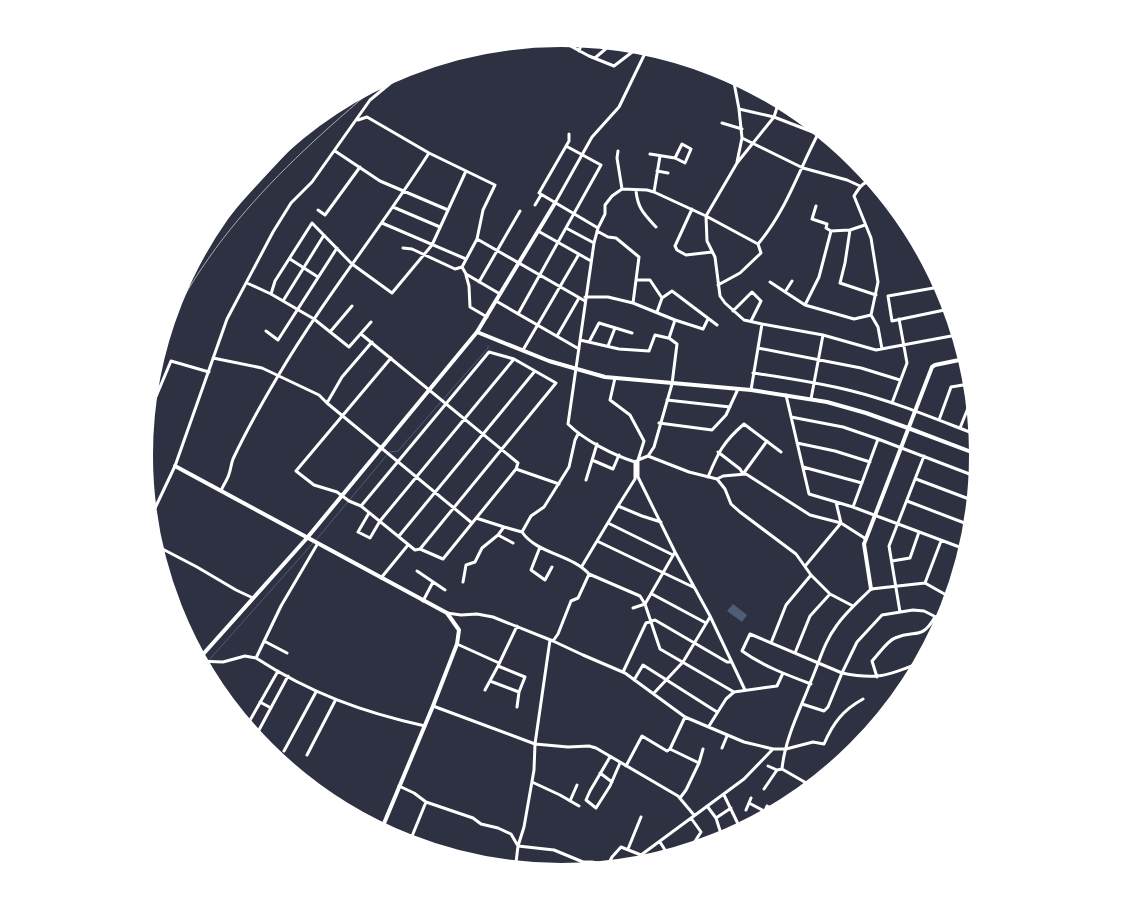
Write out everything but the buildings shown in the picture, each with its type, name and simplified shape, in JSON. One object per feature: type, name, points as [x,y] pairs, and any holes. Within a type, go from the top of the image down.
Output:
[{"type":"main road","points":[[230,211],[294,143]]},
{"type":"street","points":[[568,44],[595,59],[614,66],[634,51]]},
{"type":"street","points":[[579,51],[581,45]]},
{"type":"street","points":[[595,59],[609,47]]},
{"type":"street","points":[[202,655],[343,496],[477,332],[596,131],[619,106],[645,53]]},
{"type":"street","points":[[153,511],[174,466],[227,319],[273,232],[291,203],[312,182],[370,100],[396,79]]},
{"type":"street","points":[[734,82],[742,128],[737,163]]},
{"type":"street","points":[[778,106],[774,117],[737,163],[706,216],[707,241],[715,257],[720,296],[733,312],[744,320],[823,335],[876,350],[955,335]]},
{"type":"street","points":[[739,109],[774,117],[818,134],[807,154],[784,207],[758,244]]},
{"type":"street","points":[[357,120],[368,117],[429,153],[495,185],[483,210],[477,238],[462,267]]},
{"type":"street","points":[[722,123],[742,128]]},
{"type":"street","points":[[535,205],[541,195],[539,194],[569,140],[569,134]]},
{"type":"street","points":[[742,138],[802,168],[847,180],[860,186]]},
{"type":"street","points":[[650,154],[675,158],[685,163],[691,149],[682,144],[675,158]]},
{"type":"street","points":[[518,314],[601,164],[566,146]]},
{"type":"street","points":[[335,151],[380,181],[448,210]]},
{"type":"street","points":[[618,152],[617,158],[622,189]]},
{"type":"street","points":[[220,490],[229,474],[230,466],[237,451],[278,376],[314,319],[394,207],[429,153]]},
{"type":"street","points":[[654,192],[660,156]]},
{"type":"street","points":[[318,210],[325,215],[360,167]]},
{"type":"street","points":[[271,294],[275,282],[312,223],[352,264],[392,293],[425,255],[432,244],[466,171]]},
{"type":"street","points":[[657,171],[668,173]]},
{"type":"street","points":[[867,181],[860,186],[854,196],[871,238],[878,282],[871,315],[878,327],[882,348]]},
{"type":"street","points":[[580,340],[608,346],[649,351],[655,335],[669,338],[677,344],[672,384],[659,423],[654,447],[648,456],[636,461],[619,455],[578,434],[568,424],[585,299],[594,243],[597,230],[605,214],[607,200],[622,189],[648,190],[692,209],[758,244],[761,253],[740,273],[718,285]]},
{"type":"street","points":[[636,191],[637,203],[642,212],[656,227]]},
{"type":"street","points":[[541,195],[608,237],[616,238],[639,257],[633,303]]},
{"type":"street","points":[[816,206],[812,219],[827,224],[826,228],[831,231],[850,230],[865,225]]},
{"type":"street","points":[[394,207],[440,227]]},
{"type":"street","points":[[692,209],[675,246],[677,250],[686,255],[712,252]]},
{"type":"street","points":[[479,282],[520,211]]},
{"type":"street","points":[[382,223],[466,258]]},
{"type":"street","points":[[566,228],[594,243]]},
{"type":"street","points":[[850,230],[840,283],[876,295]]},
{"type":"street","points":[[538,231],[591,261]]},
{"type":"street","points":[[805,305],[820,277],[831,231]]},
{"type":"street","points":[[283,301],[324,235]]},
{"type":"street","points":[[477,238],[579,298],[608,297],[633,303],[703,329],[708,320]]},
{"type":"street","points":[[269,332],[278,340],[337,248]]},
{"type":"street","points":[[403,248],[412,249],[455,269],[462,267]]},
{"type":"street","points":[[523,350],[579,254]]},
{"type":"street","points":[[290,259],[318,277]]},
{"type":"street","points":[[462,267],[469,286],[470,307],[487,317]]},
{"type":"street","points":[[466,274],[500,294]]},
{"type":"street","points":[[636,280],[650,280],[662,298]]},
{"type":"street","points":[[785,292],[792,281]]},
{"type":"street","points":[[770,282],[805,305],[854,319],[871,315]]},
{"type":"street","points":[[247,283],[271,294],[314,319],[349,347],[371,322]]},
{"type":"street","points":[[937,287],[888,296],[892,321],[946,310]]},
{"type":"street","points":[[657,312],[662,298],[672,291],[717,325]]},
{"type":"street","points":[[733,312],[752,292],[761,301],[751,321]]},
{"type":"street","points":[[556,336],[579,298]]},
{"type":"street","points":[[496,301],[579,349]]},
{"type":"street","points":[[330,332],[352,306]]},
{"type":"street","points":[[892,403],[907,363],[899,319]]},
{"type":"street","points":[[669,338],[675,320]]},
{"type":"street","points":[[588,342],[599,323],[632,333]]},
{"type":"street","points":[[751,390],[762,324]]},
{"type":"street","points":[[608,346],[615,328]]},
{"type":"street","points":[[477,332],[549,361],[576,370],[615,378],[751,390],[811,399],[866,413],[973,453]]},
{"type":"street","points":[[361,334],[518,463],[516,469],[443,558],[420,549],[415,550],[361,506],[349,501],[337,492],[314,485],[296,472],[390,358]]},
{"type":"street","points":[[811,399],[823,335]]},
{"type":"street","points":[[327,403],[342,377],[372,342]]},
{"type":"street","points":[[758,348],[861,368],[900,380]]},
{"type":"street","points":[[361,506],[489,352],[514,360],[556,383],[420,549]]},
{"type":"street","points":[[213,358],[262,368],[319,395],[472,522]]},
{"type":"street","points":[[369,513],[358,532],[370,538],[380,521],[514,360]]},
{"type":"street","points":[[871,589],[864,548],[866,538],[932,367],[961,360]]},
{"type":"street","points":[[153,404],[171,361],[209,372]]},
{"type":"street","points":[[398,537],[535,371]]},
{"type":"street","points":[[753,373],[814,382],[854,391],[915,411],[972,433]]},
{"type":"street","points":[[582,566],[635,479],[636,461],[644,441],[630,415],[610,400],[615,378]]},
{"type":"street","points":[[939,420],[951,387],[967,384]]},
{"type":"street","points":[[659,423],[712,430],[726,415],[738,389]]},
{"type":"street","points":[[786,395],[810,494],[853,507],[962,548]]},
{"type":"street","points":[[668,400],[730,407]]},
{"type":"street","points":[[960,428],[968,408],[970,408]]},
{"type":"street","points":[[791,417],[830,424],[878,439],[972,475]]},
{"type":"street","points":[[708,478],[718,452],[728,439],[744,424],[781,452]]},
{"type":"street","points":[[522,532],[531,516],[544,507],[559,484],[569,466],[578,434]]},
{"type":"street","points":[[853,507],[878,439]]},
{"type":"street","points":[[743,474],[767,441]]},
{"type":"street","points":[[798,443],[835,451],[870,462]]},
{"type":"street","points":[[586,480],[597,444]]},
{"type":"street","points":[[718,452],[740,469],[743,474]]},
{"type":"street","points":[[592,460],[612,469],[619,455]]},
{"type":"street","points":[[648,456],[708,478],[718,479],[723,476],[743,474],[754,478],[810,515],[840,522],[866,538]]},
{"type":"street","points":[[900,612],[889,546],[924,456]]},
{"type":"street","points":[[636,461],[638,477],[661,522],[674,553],[710,616],[745,690]]},
{"type":"street","points":[[174,466],[446,613],[461,615],[477,614],[493,617],[552,640],[623,672],[685,717],[727,736],[772,749],[786,749],[813,742],[824,744],[835,722],[862,699]]},
{"type":"street","points":[[803,468],[862,483]]},
{"type":"street","points":[[516,469],[559,484]]},
{"type":"street","points":[[718,479],[726,490],[731,504],[796,554],[806,565],[811,575],[830,594],[853,606]]},
{"type":"street","points":[[916,479],[971,500]]},
{"type":"street","points":[[907,501],[967,524]]},
{"type":"street","points":[[806,565],[840,522],[836,502]]},
{"type":"street","points":[[618,506],[661,522]]},
{"type":"street","points":[[476,518],[522,532],[526,538],[540,547],[582,566],[588,574],[638,595],[645,604],[660,649],[734,692]]},
{"type":"street","points":[[608,524],[674,553]]},
{"type":"street","points":[[463,582],[466,564],[475,562],[482,548],[498,535],[504,527]]},
{"type":"street","points":[[892,561],[910,558],[919,532]]},
{"type":"street","points":[[498,535],[513,542]]},
{"type":"street","points":[[597,541],[695,588]]},
{"type":"street","points":[[925,583],[940,541]]},
{"type":"street","points":[[256,658],[281,606],[318,543]]},
{"type":"street","points":[[381,578],[408,544]]},
{"type":"street","points":[[540,547],[531,570],[545,580],[552,567]]},
{"type":"street","points":[[161,548],[253,598]]},
{"type":"street","points":[[633,608],[645,604],[674,553]]},
{"type":"street","points":[[417,571],[445,590]]},
{"type":"street","points":[[516,865],[532,782],[535,744],[552,640],[571,601],[578,598],[588,574]]},
{"type":"street","points":[[771,643],[786,605],[811,575]]},
{"type":"street","points":[[423,601],[434,582]]},
{"type":"street","points":[[782,769],[786,744],[828,638],[853,606],[871,589],[925,583],[948,596]]},
{"type":"street","points":[[652,594],[706,624]]},
{"type":"street","points":[[794,653],[810,616],[830,594]]},
{"type":"street","points":[[802,704],[824,711],[828,707],[857,642],[882,615],[913,610],[924,611],[939,620]]},
{"type":"street","points":[[383,827],[457,644],[459,630],[446,613]]},
{"type":"street","points":[[654,693],[683,662],[710,616]]},
{"type":"street","points":[[877,677],[872,661],[894,638],[922,633],[936,617]]},
{"type":"street","points":[[623,672],[646,623],[655,620],[727,662],[731,662]]},
{"type":"street","points":[[486,690],[517,626]]},
{"type":"street","points":[[810,684],[752,658],[742,651],[750,634],[842,673],[866,677],[886,676],[916,664]]},
{"type":"street","points":[[264,641],[287,653]]},
{"type":"street","points":[[457,644],[525,677],[519,692],[517,707]]},
{"type":"street","points":[[205,661],[223,662],[246,656],[256,658],[316,692],[335,700],[380,716],[425,726]]},
{"type":"street","points":[[634,680],[643,665],[717,712]]},
{"type":"street","points":[[249,723],[278,671]]},
{"type":"street","points":[[708,726],[734,692],[777,686],[784,673]]},
{"type":"street","points":[[259,730],[288,676]]},
{"type":"street","points":[[490,681],[519,692]]},
{"type":"street","points":[[284,751],[316,692]]},
{"type":"street","points":[[307,755],[335,700]]},
{"type":"street","points":[[260,702],[271,708]]},
{"type":"street","points":[[433,706],[535,744],[568,747],[589,746],[610,757],[640,775],[660,784],[680,798],[693,816],[701,832],[692,846]]},
{"type":"street","points":[[670,749],[685,717]]},
{"type":"street","points":[[626,766],[642,736],[668,750],[670,749],[699,762]]},
{"type":"street","points":[[722,748],[727,736]]},
{"type":"street","points":[[680,798],[686,790],[703,749]]},
{"type":"street","points":[[639,860],[641,855],[744,779],[772,749]]},
{"type":"street","points":[[610,757],[586,800],[596,808],[612,782],[620,763]]},
{"type":"street","points":[[768,766],[777,770],[782,769],[806,784],[804,788]]},
{"type":"street","points":[[764,789],[777,770]]},
{"type":"street","points":[[600,773],[612,782]]},
{"type":"street","points":[[532,782],[560,794],[579,806]]},
{"type":"street","points":[[570,801],[577,785]]},
{"type":"street","points":[[399,786],[414,793],[426,802],[473,818],[481,824],[498,828],[511,834],[518,846]]},
{"type":"street","points":[[724,795],[740,827]]},
{"type":"street","points":[[746,810],[750,798]]},
{"type":"street","points":[[411,839],[426,802]]},
{"type":"street","points":[[749,803],[764,811]]},
{"type":"street","points":[[708,806],[716,818],[721,835]]},
{"type":"street","points":[[763,814],[766,806],[772,809]]},
{"type":"street","points":[[716,818],[731,808]]},
{"type":"street","points":[[628,849],[641,817]]},
{"type":"street","points":[[660,842],[669,853]]},
{"type":"street","points":[[518,846],[554,850],[584,862],[606,865]]},
{"type":"street","points":[[608,864],[621,847],[641,855]]},
{"type":"street","points":[[584,862],[586,866]]},
{"type":"water","points":[[733,604],[747,615],[742,622],[727,611]]},
{"type":"waterway","points":[[389,452],[398,451],[488,346]]},
{"type":"waterway","points":[[316,540],[387,455]]},
{"type":"waterway","points":[[209,660],[313,543]]},
{"type":"railway","points":[[177,310],[195,278],[223,239],[254,202],[287,167],[373,89]]}]
